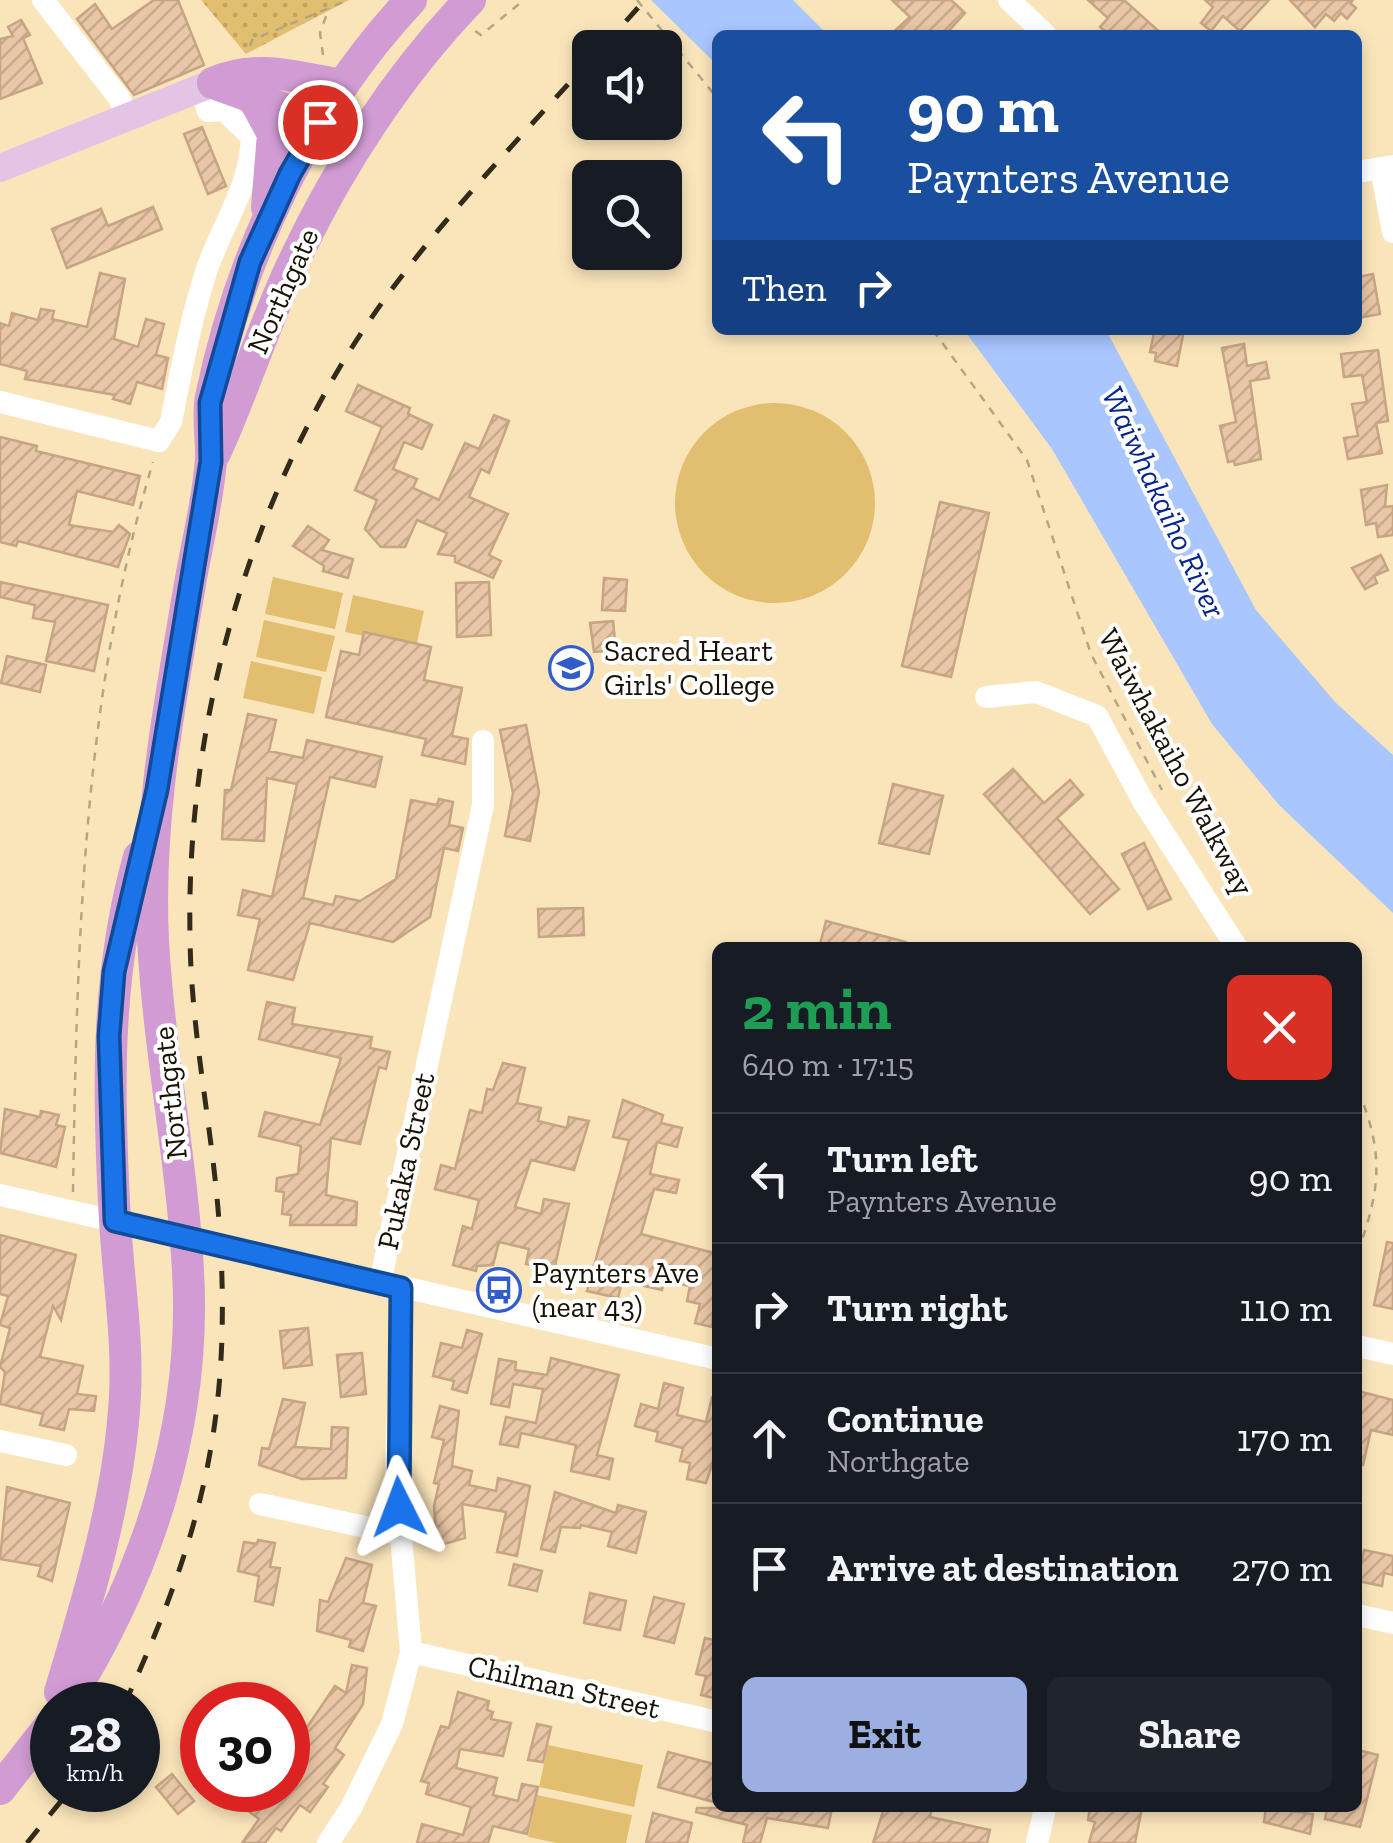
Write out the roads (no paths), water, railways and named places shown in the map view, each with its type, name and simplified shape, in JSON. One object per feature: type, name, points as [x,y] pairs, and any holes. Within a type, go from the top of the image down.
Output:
[{"type":"highway","name":"Northgate","points":[[81,1682],[137,1569],[168,1474],[185,1374],[188,1274],[154,944],[157,790],[211,462],[213,389],[233,311],[267,221],[344,85],[411,0]]},
{"type":"highway","name":"Northgate","points":[[211,462],[294,260],[370,128],[458,5]]},
{"type":"highway","points":[[227,85],[331,125],[352,112],[394,55],[458,5]]},
{"type":"highway","points":[[227,85],[264,70],[344,85]]},
{"type":"highway","points":[[227,85],[273,134],[266,178],[267,221]]},
{"type":"highway","points":[[60,1682],[102,1537],[122,1430],[125,1354],[115,1221],[111,1003],[125,916],[157,790]]},
{"type":"highway","points":[[0,1789],[30,1752]]},
{"type":"main road","points":[[0,168],[127,116],[227,85]]},
{"type":"street","points":[[43,0],[119,98],[127,116]]},
{"type":"street","points":[[1009,0],[1041,30]]},
{"type":"street","points":[[0,402],[160,442],[172,422],[208,267],[246,184],[251,162],[252,137],[224,110],[208,111],[227,85]]},
{"type":"street","points":[[1362,171],[1387,167],[1393,232]]},
{"type":"street","points":[[986,697],[1036,692],[1097,716],[1143,801],[1233,942]]},
{"type":"street","name":"Pukaka Street","points":[[328,1843],[351,1808],[392,1724],[411,1652],[396,1478],[390,1285],[432,1038],[483,805],[483,741]]},
{"type":"street","points":[[0,1195],[712,1358]]},
{"type":"street","points":[[1362,1347],[1393,1354]]},
{"type":"street","points":[[0,1441],[66,1455]]},
{"type":"street","points":[[260,1504],[402,1536]]},
{"type":"street","points":[[1362,1616],[1393,1623]]},
{"type":"street","name":"Chilman Street","points":[[411,1652],[712,1721]]},
{"type":"street","points":[[1037,1843],[1044,1812]]},
{"type":"water","points":[[651,0],[793,0],[823,30],[712,30],[712,60]]},
{"type":"water","name":"Waiwhakaiho River","points":[[968,335],[1109,335],[1256,610],[1336,703],[1393,755],[1393,913],[1279,805],[1212,724],[1052,449]]},
{"type":"railway","points":[[618,30],[645,0]]},
{"type":"railway","points":[[134,1682],[175,1583],[193,1526],[216,1412],[222,1290],[219,1221],[194,1008],[190,937],[197,790],[225,644],[272,504],[337,372],[423,249],[572,80]]},
{"type":"railway","points":[[27,1843],[52,1812]]},
{"type":"place","name":"Sacred Heart Girls' College","points":[[571,668]]},
{"type":"place","name":"Paynters Ave (near 43)","points":[[499,1290]]}]
